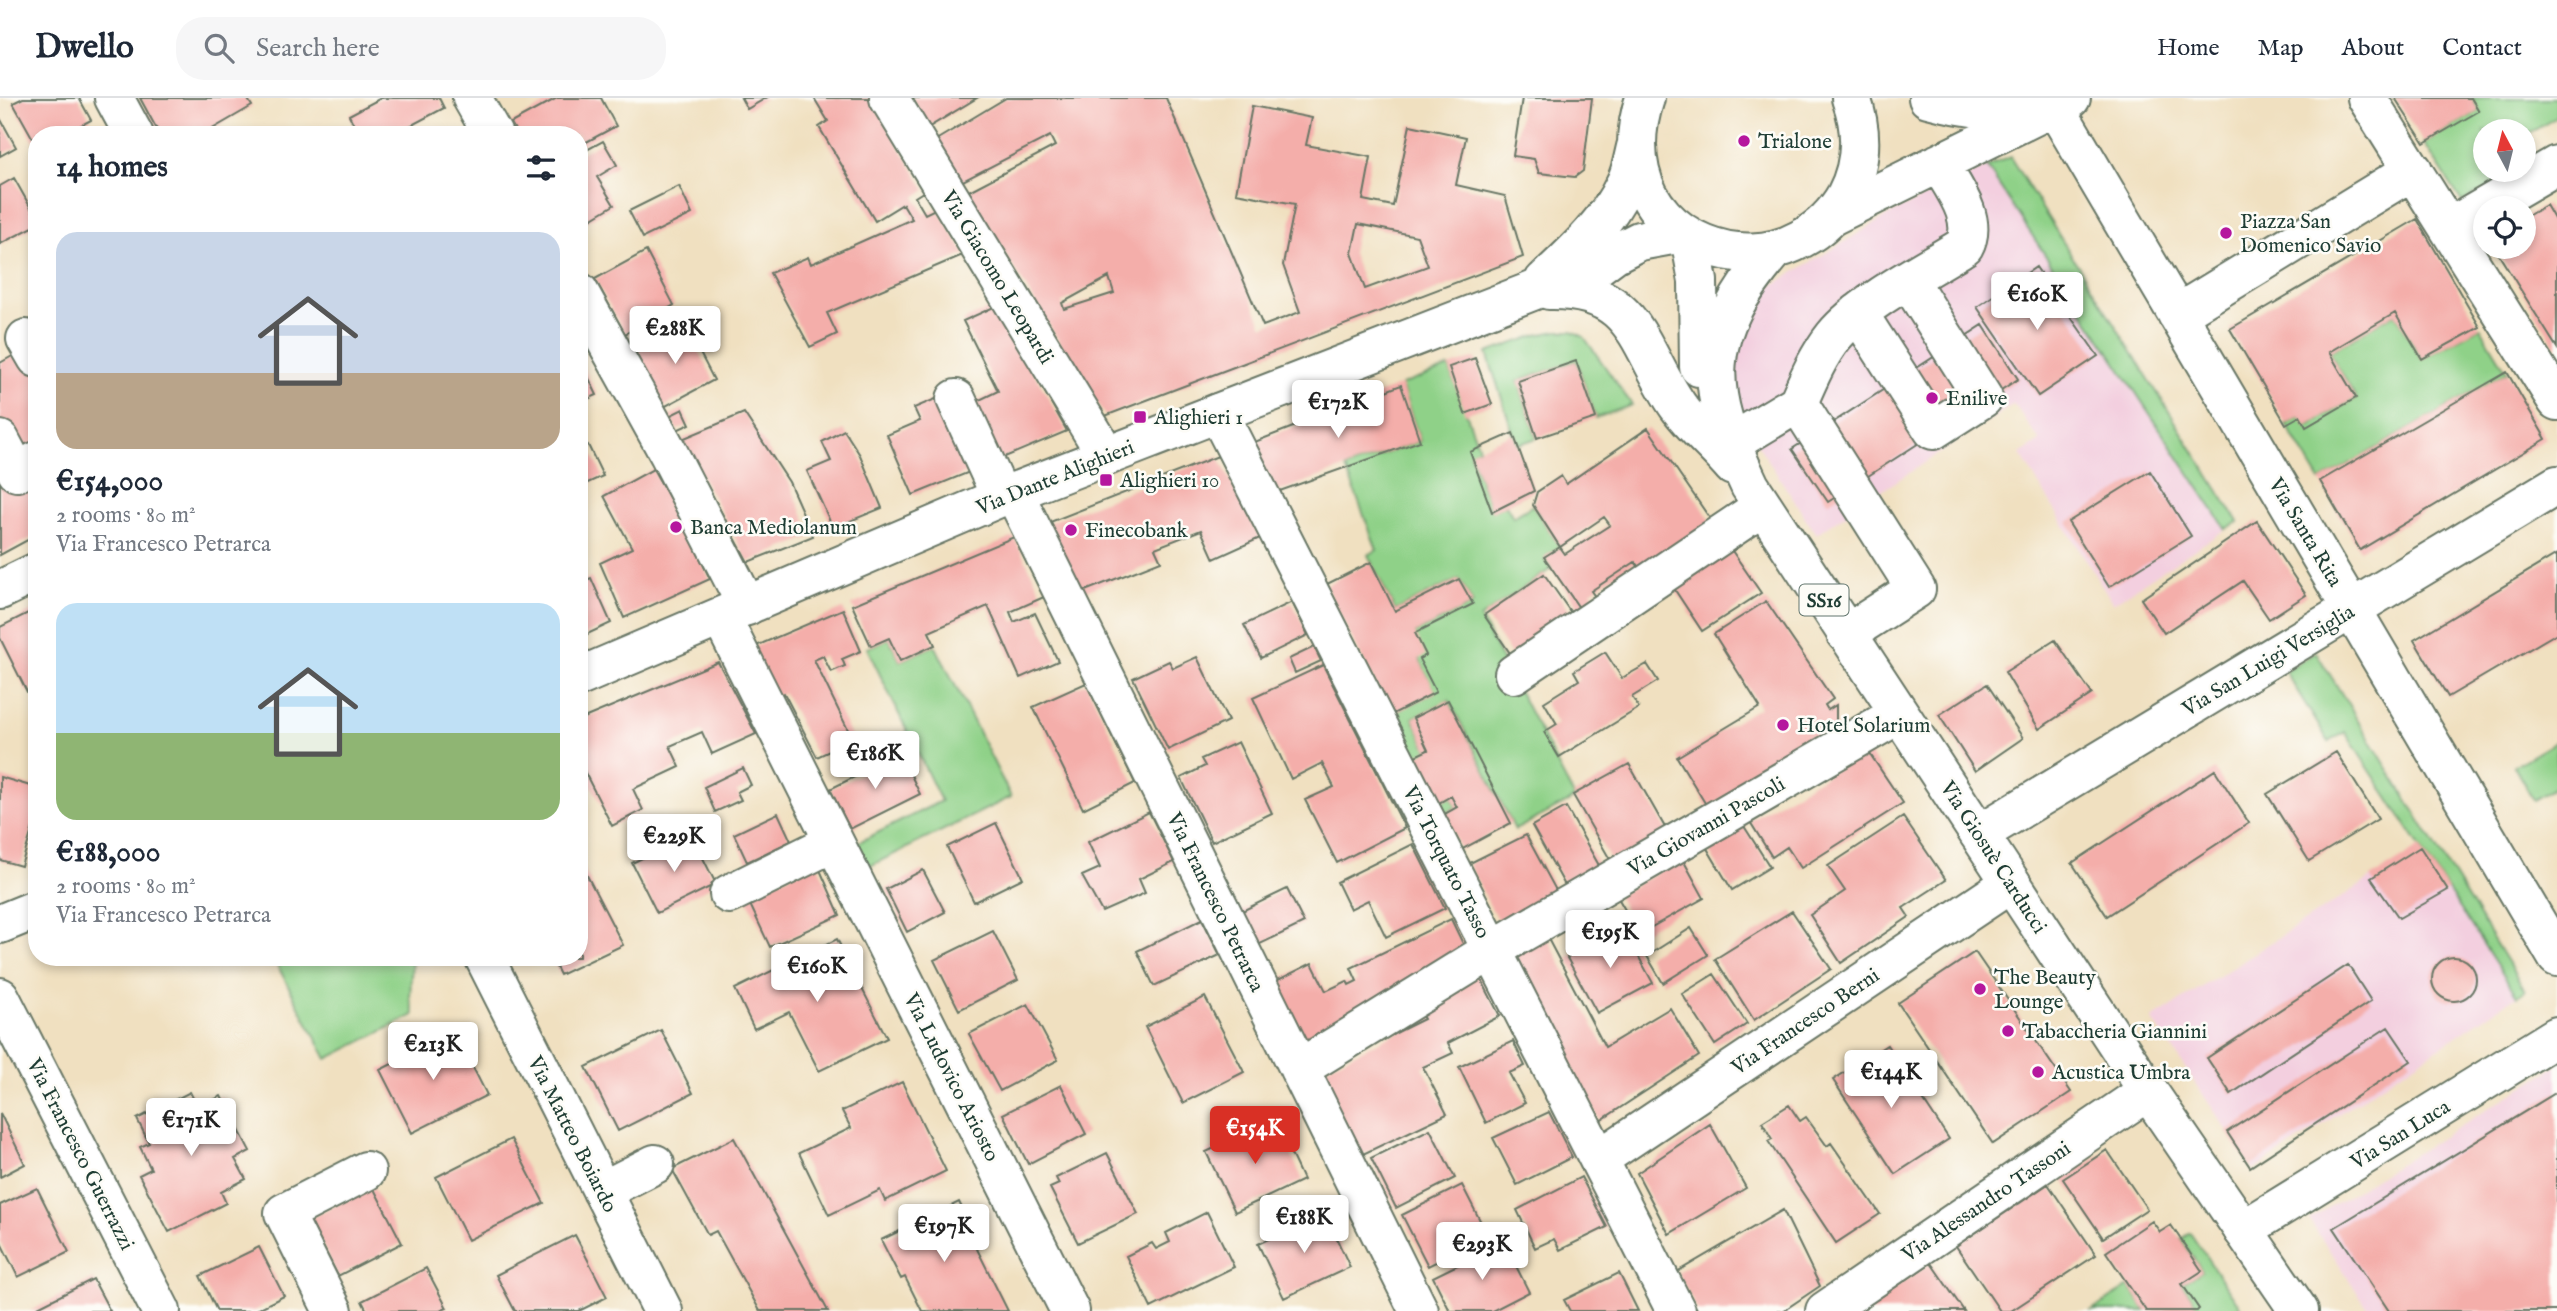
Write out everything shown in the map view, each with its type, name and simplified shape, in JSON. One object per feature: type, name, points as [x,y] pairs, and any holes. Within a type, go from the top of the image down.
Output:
[{"type":"street","points":[[114,98],[129,126]]},
{"type":"street","points":[[472,98],[488,126]]},
{"type":"street","name":"Via Giacomo Leopardi","points":[[889,98],[1107,456]]},
{"type":"street","name":"SS16","points":[[1645,98],[1636,131],[1636,147],[1640,172],[1647,191],[1658,208],[1687,235],[1707,246],[1751,254],[1774,251],[1812,233],[1830,218],[1850,188],[1858,160],[1859,128],[1851,98]]},
{"type":"street","points":[[1928,98],[1964,108],[2005,111],[2064,102]]},
{"type":"street","points":[[2367,98],[2557,401]]},
{"type":"street","points":[[1830,218],[2064,102]]},
{"type":"street","name":"Via Santa Rita","points":[[2064,102],[2178,314],[2557,957]]},
{"type":"street","name":"Via Dante Alighieri","points":[[1535,290],[1583,243],[1612,207],[1626,183],[1636,147]]},
{"type":"street","points":[[1726,449],[1798,403],[1819,357],[1835,335],[1858,313],[1964,246],[1969,237],[1965,210],[1939,163]]},
{"type":"street","points":[[2449,228],[2557,165]]},
{"type":"street","points":[[2178,314],[2413,170]]},
{"type":"street","name":"Via Dante Alighieri","points":[[588,673],[1007,495],[1535,290],[1591,271],[1614,254],[1639,241],[1687,235]]},
{"type":"street","name":"Via Giosuè Carducci","points":[[1687,235],[1698,281],[1699,368],[1706,414],[1756,496],[2011,884],[2148,1091],[2299,1311]]},
{"type":"street","name":"Via Giosuè Carducci","points":[[1726,449],[1717,393],[1719,340],[1740,297],[1774,251]]},
{"type":"street","points":[[1858,313],[1933,430],[1983,398],[1909,281]]},
{"type":"street","name":"Via Giosuè Carducci","points":[[1535,290],[1582,291],[1600,297],[1617,308],[1630,323],[1678,407],[1726,449]]},
{"type":"street","name":"Via Ludovico Ariosto","points":[[588,315],[669,454],[834,842],[1070,1311]]},
{"type":"street","name":"Via Francesco Petrarca","points":[[956,399],[1419,1311]]},
{"type":"street","points":[[1798,403],[1916,589],[1846,634]]},
{"type":"street","name":"Via Torquato Tasso","points":[[1218,413],[1676,1311]]},
{"type":"street","points":[[0,440],[18,472],[28,466]]},
{"type":"street","name":"Via San Luigi Versiglia","points":[[1979,834],[2557,485]]},
{"type":"street","points":[[1514,674],[1756,496]]},
{"type":"street","points":[[0,590],[28,576]]},
{"type":"street","name":"Via Giovanni Pascoli","points":[[1298,1069],[1492,950],[1899,714]]},
{"type":"street","points":[[729,894],[834,842]]},
{"type":"street","name":"Via Francesco Berni","points":[[1599,1159],[2011,884]]},
{"type":"street","points":[[0,924],[28,913]]},
{"type":"street","name":"Via Matteo Boiardo","points":[[489,966],[663,1311]]},
{"type":"street","name":"Via Francesco Guerrazzi","points":[[0,997],[161,1311]]},
{"type":"street","name":"Via San Luca","points":[[2243,1230],[2557,1036]]},
{"type":"street","name":"Via Alessandro Tassoni","points":[[1825,1311],[2148,1091]]},
{"type":"street","points":[[602,1191],[655,1164]]},
{"type":"street","points":[[333,1311],[284,1213],[366,1171]]},
{"type":"shaded area","points":[[1987,167],[2226,529],[2113,603],[2020,454],[2040,441],[2014,404],[1816,534],[1743,422],[1735,393],[1734,360],[1741,331],[1768,288],[1892,213]]},
{"type":"shaded area","points":[[2420,847],[2517,996],[2254,1170],[2152,1019]]},
{"type":"shaded area","points":[[2557,1066],[2557,1311],[2370,1311],[2309,1220]]},
{"type":"green space","points":[[2471,98],[2557,98],[2557,117],[2536,129],[2536,119],[2473,119],[2473,182],[2498,182],[2462,202],[2424,143],[2479,111]]},
{"type":"green space","points":[[2010,157],[2238,522],[2226,529],[1987,167]]},
{"type":"green space","points":[[2395,313],[2422,359],[2480,327],[2507,372],[2320,481],[2286,424],[2300,416],[2307,427],[2356,398],[2329,352]]},
{"type":"green space","points":[[1572,331],[1584,337],[1632,405],[1596,418],[1576,361],[1518,381],[1537,438],[1517,445],[1487,353],[1537,335]]},
{"type":"green space","points":[[1449,367],[1479,448],[1470,453],[1492,511],[1506,505],[1513,517],[1533,505],[1560,547],[1545,557],[1552,568],[1480,618],[1575,798],[1515,830],[1449,700],[1413,718],[1428,750],[1438,804],[1451,796],[1457,807],[1436,818],[1384,718],[1435,692],[1419,659],[1415,633],[1473,604],[1459,579],[1395,611],[1368,555],[1377,550],[1346,468],[1420,441],[1401,385]]},
{"type":"green space","points":[[889,638],[900,661],[935,645],[1011,797],[860,871],[849,847],[941,801],[867,648]]},
{"type":"green space","points":[[2316,652],[2525,991],[2517,996],[2345,732],[2329,742],[2285,671]]},
{"type":"green space","points":[[2557,741],[2557,786],[2533,800],[2514,766]]},
{"type":"green space","points":[[278,966],[412,966],[410,998],[414,1015],[327,1059]]},
{"type":"green space","points":[[2190,1233],[2243,1311],[2197,1311],[2199,1309],[2182,1284],[2202,1271],[2181,1239]]},
{"type":"green space","points":[[2129,1286],[2146,1311],[2092,1311]]},
{"type":"building","points":[[23,98],[79,98],[91,120],[80,126],[28,126],[28,130],[13,103]]},
{"type":"building","points":[[140,98],[247,98],[252,106],[218,126],[155,126]]},
{"type":"building","points":[[381,98],[439,98],[444,108],[410,126],[354,126],[349,115]]},
{"type":"building","points":[[557,98],[601,98],[616,126],[588,141],[588,126],[513,126],[511,123]]},
{"type":"building","points":[[741,98],[766,98],[747,109]]},
{"type":"building","points":[[814,98],[870,98],[926,190],[915,197],[925,214],[937,208],[965,254],[827,313],[837,334],[810,347],[770,273],[808,257],[811,264],[912,219],[903,204],[875,221],[819,127],[828,121]]},
{"type":"building","points":[[912,98],[977,98],[929,127]]},
{"type":"building","points":[[1006,98],[1166,98],[1263,326],[1300,312],[1283,265],[1295,204],[1236,193],[1252,106],[1312,118],[1306,145],[1371,157],[1363,200],[1393,206],[1410,125],[1466,137],[1456,185],[1505,196],[1523,257],[1105,416],[967,192],[1055,146],[1050,136],[961,182],[936,140]],"holes":[[[1358,224],[1417,236],[1428,266],[1365,289],[1352,253]],[[1109,277],[1114,293],[1064,309],[1062,303]]]},
{"type":"building","points":[[1522,98],[1592,98],[1583,171],[1575,177],[1539,173],[1534,159],[1513,156]]},
{"type":"building","points":[[2395,98],[2471,98],[2479,111],[2424,143]]},
{"type":"building","points":[[0,118],[16,147],[0,156]]},
{"type":"building","points":[[603,141],[617,165],[597,177],[614,205],[588,221],[588,149]]},
{"type":"building","points":[[14,178],[28,203],[28,230],[0,244],[0,186]]},
{"type":"building","points":[[679,186],[692,214],[643,238],[629,211]]},
{"type":"building","points":[[2546,205],[2557,224],[2557,348],[2501,259],[2536,259],[2536,211]]},
{"type":"building","points":[[2417,219],[2480,327],[2422,359],[2395,313],[2329,352],[2356,398],[2306,427],[2300,416],[2286,424],[2230,329]]},
{"type":"building","points":[[646,251],[674,305],[625,334],[595,279]]},
{"type":"building","points":[[2036,267],[2098,356],[2038,396],[1977,307]]},
{"type":"building","points":[[996,306],[1067,431],[993,462],[967,406],[998,391],[963,321]]},
{"type":"building","points":[[1983,325],[2018,379],[1828,502],[1792,449]]},
{"type":"building","points":[[686,326],[714,380],[664,407],[635,353]]},
{"type":"building","points":[[23,350],[28,359],[28,457],[22,460],[0,429],[0,363]]},
{"type":"building","points":[[1475,358],[1492,404],[1465,414],[1449,367]]},
{"type":"building","points":[[1576,361],[1596,418],[1537,438],[1518,381]]},
{"type":"building","points":[[2507,372],[2546,439],[2360,550],[2320,481]]},
{"type":"building","points":[[588,376],[597,395],[588,399]]},
{"type":"building","points":[[1401,385],[1420,441],[1277,492],[1252,443]]},
{"type":"building","points":[[945,395],[977,469],[913,495],[887,435],[920,421],[914,408]]},
{"type":"building","points":[[683,409],[690,424],[677,430],[669,416]]},
{"type":"building","points":[[744,413],[789,482],[813,536],[748,562],[682,439]]},
{"type":"building","points":[[1648,428],[1713,523],[1642,571],[1635,562],[1591,591],[1598,601],[1582,612],[1544,557],[1560,547],[1533,505],[1537,492],[1561,476],[1566,484]],"holes":[[[1604,517],[1610,525],[1565,554],[1560,547]]]},
{"type":"building","points":[[844,430],[860,455],[882,508],[833,528],[807,471],[831,461],[822,442]]},
{"type":"building","points":[[1513,433],[1534,491],[1492,512],[1470,452]]},
{"type":"building","points":[[588,445],[603,476],[588,483]]},
{"type":"building","points":[[1218,456],[1260,538],[1214,559],[1201,530],[1155,548],[1161,561],[1080,593],[1045,524]]},
{"type":"building","points":[[0,467],[28,469],[28,540],[0,555]]},
{"type":"building","points":[[653,469],[684,524],[710,579],[624,618],[600,563],[632,548],[604,496]]},
{"type":"building","points":[[2150,471],[2191,536],[2109,587],[2068,522]]},
{"type":"building","points":[[2257,521],[2306,595],[2269,619],[2243,581],[2164,633],[2141,599]]},
{"type":"building","points":[[1014,537],[1044,597],[1010,612],[1014,622],[1035,613],[1058,661],[1020,678],[988,606],[929,632],[935,645],[900,661],[889,638],[871,646],[852,605]]},
{"type":"building","points":[[1728,545],[1761,593],[1702,631],[1671,584]]},
{"type":"building","points":[[2557,554],[2557,633],[2448,697],[2414,640]]},
{"type":"building","points":[[1371,562],[1395,611],[1459,579],[1473,604],[1415,633],[1426,655],[1419,659],[1436,692],[1391,715],[1325,585]]},
{"type":"building","points":[[1544,574],[1574,617],[1514,659],[1484,615]]},
{"type":"building","points":[[591,578],[611,623],[588,634],[588,579]]},
{"type":"building","name":"Hotel Solarium","points":[[1766,601],[1833,699],[1825,705],[1828,710],[1836,705],[1836,728],[1833,733],[1708,808],[1677,757],[1760,707],[1714,634]]},
{"type":"building","points":[[1292,602],[1308,635],[1261,658],[1244,625]]},
{"type":"building","points":[[843,609],[861,651],[842,659],[845,666],[831,672],[823,656],[814,660],[853,740],[817,757],[784,693],[772,699],[749,649]]},
{"type":"building","points":[[28,613],[27,692],[0,638],[0,627]]},
{"type":"building","points":[[2055,640],[2092,694],[2039,729],[2005,672]]},
{"type":"building","points":[[1314,647],[1321,661],[1295,673],[1289,659]]},
{"type":"building","points":[[1605,652],[1622,678],[1647,664],[1658,681],[1632,697],[1639,708],[1559,757],[1544,732],[1557,724],[1544,702],[1579,680],[1574,671]]},
{"type":"building","points":[[1197,657],[1228,721],[1168,750],[1133,678],[1169,661],[1173,668]]},
{"type":"building","points":[[718,662],[756,734],[712,754],[702,732],[670,746],[680,767],[633,789],[643,810],[612,826],[588,779],[588,716]]},
{"type":"building","points":[[1323,665],[1405,828],[1337,863],[1305,800],[1334,787],[1322,763],[1291,779],[1253,698]]},
{"type":"building","points":[[1086,683],[1135,783],[1083,809],[1033,707]]},
{"type":"building","points":[[1987,684],[2023,738],[1975,771],[1939,715]]},
{"type":"building","points":[[1448,700],[1511,823],[1461,850],[1443,815],[1457,807],[1451,796],[1437,804],[1413,757],[1428,750],[1413,718]]},
{"type":"building","points":[[1238,742],[1272,813],[1212,842],[1181,778],[1205,766],[1201,759]]},
{"type":"building","points":[[1868,751],[1903,803],[1801,868],[1787,847],[1772,857],[1749,820]]},
{"type":"building","points":[[2336,752],[2378,819],[2309,861],[2267,794]]},
{"type":"building","points":[[901,754],[920,794],[850,829],[830,789]]},
{"type":"building","points":[[1629,764],[1667,831],[1612,863],[1573,795]]},
{"type":"building","points":[[743,768],[751,785],[737,792],[741,800],[715,812],[704,787]]},
{"type":"building","points":[[2215,770],[2249,823],[2107,916],[2072,863]]},
{"type":"building","points":[[0,777],[28,785],[28,843],[21,866],[0,860]]},
{"type":"building","points":[[1566,807],[1601,869],[1567,889],[1532,826]]},
{"type":"building","points":[[1149,812],[1174,862],[1139,879],[1145,893],[1102,912],[1082,876],[1100,868],[1088,842]]},
{"type":"building","points":[[778,813],[791,841],[747,862],[734,834]]},
{"type":"building","points":[[1903,817],[1946,880],[1903,908],[1909,917],[1841,963],[1810,915],[1845,891],[1828,866]]},
{"type":"building","points":[[996,823],[1023,878],[974,902],[947,847]]},
{"type":"building","points":[[1742,823],[1770,867],[1732,890],[1705,845]]},
{"type":"building","points":[[691,834],[716,884],[657,913],[632,863]]},
{"type":"building","points":[[1526,835],[1558,894],[1501,927],[1468,864]]},
{"type":"building","points":[[1413,844],[1445,908],[1386,937],[1368,900],[1350,909],[1337,882]]},
{"type":"building","points":[[2420,847],[2448,890],[2399,918],[2371,878]]},
{"type":"building","points":[[1682,858],[1704,898],[1639,934],[1617,896]]},
{"type":"building","points":[[817,863],[840,915],[770,947],[746,896]]},
{"type":"building","points":[[923,870],[945,912],[907,932],[886,889]]},
{"type":"building","points":[[588,877],[623,945],[588,962]]},
{"type":"building","points":[[1287,889],[1304,923],[1256,946],[1240,912]]},
{"type":"building","points":[[1792,911],[1831,969],[1754,1020],[1715,959]]},
{"type":"building","points":[[1202,919],[1220,955],[1154,986],[1137,951]]},
{"type":"building","points":[[1451,919],[1465,948],[1306,1046],[1274,982],[1312,963],[1326,991],[1347,981],[1349,985],[1357,981],[1351,968]]},
{"type":"building","points":[[1623,928],[1653,983],[1597,1013],[1567,958]]},
{"type":"building","points":[[1691,928],[1708,955],[1663,983],[1647,956]]},
{"type":"building","points":[[993,931],[1018,980],[959,1010],[934,960]]},
{"type":"building","points":[[1547,937],[1605,1047],[1670,1008],[1699,1056],[1600,1121],[1515,955]]},
{"type":"building","points":[[837,939],[887,1038],[819,1071],[789,1012],[754,1029],[735,989]]},
{"type":"building","points":[[1975,952],[2071,1092],[1993,1144],[1898,1003]]},
{"type":"building","points":[[2454,957],[2463,958],[2470,963],[2475,970],[2475,988],[2470,995],[2463,1000],[2454,1001],[2445,1000],[2438,995],[2433,988],[2432,979],[2433,970],[2438,963],[2445,958]]},
{"type":"building","points":[[2348,965],[2371,1001],[2231,1094],[2207,1058]]},
{"type":"building","points":[[556,966],[579,966],[560,975]]},
{"type":"building","points":[[1714,974],[1747,1024],[1715,1045],[1682,994]]},
{"type":"building","points":[[1479,975],[1500,1016],[1448,1043],[1453,1053],[1423,1067],[1447,1114],[1361,1155],[1319,1071],[1424,1019],[1417,1006]]},
{"type":"building","points":[[1205,997],[1244,1072],[1183,1103],[1145,1027]]},
{"type":"building","points":[[1028,1004],[1058,1060],[1000,1091],[969,1034]]},
{"type":"building","points":[[2388,1027],[2411,1061],[2250,1167],[2227,1132]]},
{"type":"building","points":[[661,1030],[693,1093],[618,1131],[586,1067]]},
{"type":"building","points":[[455,1032],[487,1095],[412,1133],[380,1070]]},
{"type":"building","points":[[1513,1041],[1525,1066],[1509,1073],[1525,1103],[1486,1123],[1459,1067]]},
{"type":"building","points":[[1887,1045],[1949,1139],[1895,1174],[1833,1080]]},
{"type":"building","points":[[902,1082],[946,1171],[885,1201],[880,1190],[829,1215],[799,1153],[851,1128],[842,1111]]},
{"type":"building","points":[[1061,1085],[1086,1134],[1028,1164],[1003,1114]]},
{"type":"building","points":[[190,1092],[198,1108],[221,1096],[250,1151],[235,1159],[246,1179],[221,1192],[226,1203],[169,1232],[139,1175],[151,1169],[140,1147],[149,1143],[137,1119]]},
{"type":"building","points":[[2557,1092],[2557,1311],[2389,1311],[2334,1228]]},
{"type":"building","points":[[1789,1105],[1800,1121],[1806,1117],[1827,1146],[1831,1143],[1880,1214],[1836,1243],[1768,1141],[1772,1139],[1762,1122]]},
{"type":"building","points":[[1549,1112],[1572,1157],[1517,1185],[1493,1138]]},
{"type":"building","points":[[0,1113],[25,1164],[0,1177]]},
{"type":"building","points":[[1275,1120],[1303,1180],[1235,1212],[1206,1152]]},
{"type":"building","points":[[1710,1124],[1746,1188],[1669,1234],[1637,1173]]},
{"type":"building","points":[[1430,1129],[1455,1178],[1396,1208],[1371,1158]]},
{"type":"building","points":[[734,1138],[828,1311],[760,1311],[716,1231],[708,1235],[672,1169]]},
{"type":"building","points":[[511,1139],[544,1203],[468,1240],[436,1177]]},
{"type":"building","points":[[2107,1150],[2147,1209],[2103,1238],[2063,1179]]},
{"type":"building","points":[[1107,1153],[1138,1214],[1078,1243],[1050,1188],[1059,1184],[1056,1178]]},
{"type":"building","points":[[1581,1177],[1607,1227],[1560,1250],[1554,1239],[1535,1248],[1517,1210]]},
{"type":"building","points":[[2048,1184],[2096,1255],[2011,1311],[2000,1311],[1956,1246]]},
{"type":"building","points":[[1462,1185],[1488,1236],[1428,1266],[1402,1215]]},
{"type":"building","points":[[373,1187],[402,1243],[338,1276],[309,1219]]},
{"type":"building","points":[[37,1188],[69,1252],[18,1277],[0,1241],[0,1205]]},
{"type":"building","points":[[959,1202],[979,1243],[975,1245],[1008,1311],[922,1311],[905,1277],[901,1279],[881,1240]]},
{"type":"building","points":[[1783,1210],[1820,1286],[1783,1311],[1698,1311],[1677,1272]]},
{"type":"building","points":[[1207,1212],[1234,1267],[1151,1308],[1126,1256],[1152,1243],[1156,1249],[1170,1242],[1166,1233]]},
{"type":"building","points":[[1324,1212],[1350,1267],[1284,1298],[1258,1244]]},
{"type":"building","points":[[2152,1221],[2160,1232],[2171,1225],[2202,1271],[2182,1284],[2199,1309],[2197,1311],[2146,1311],[2106,1252]]},
{"type":"building","points":[[575,1235],[607,1297],[579,1311],[515,1311],[496,1275]]},
{"type":"building","points":[[1504,1242],[1529,1292],[1492,1311],[1450,1311],[1433,1277]]},
{"type":"building","points":[[259,1247],[284,1296],[254,1311],[217,1311],[200,1276]]},
{"type":"building","points":[[1931,1263],[1964,1311],[1860,1311]]},
{"type":"building","points":[[426,1268],[447,1308],[440,1311],[367,1311],[362,1301]]},
{"type":"building","points":[[1619,1273],[1638,1311],[1570,1311],[1564,1300]]},
{"type":"building","points":[[93,1279],[110,1311],[30,1311]]},
{"type":"place","name":"Trialone","points":[[1744,141]]},
{"type":"place","name":"Piazza San Domenico Savio","points":[[2226,233]]},
{"type":"place","name":"Enilive","points":[[1932,398]]},
{"type":"place","name":"Alighieri 1","points":[[1140,417]]},
{"type":"place","name":"Alighieri 10","points":[[1106,480]]},
{"type":"place","name":"Banca Mediolanum","points":[[676,527]]},
{"type":"place","name":"Finecobank","points":[[1071,530]]},
{"type":"place","name":"Hotel Solarium","points":[[1783,725]]},
{"type":"place","name":"The Beauty Lounge","points":[[1980,989]]},
{"type":"place","name":"Tabaccheria Giannini","points":[[2008,1031]]},
{"type":"place","name":"Acustica Umbra","points":[[2038,1072]]}]
